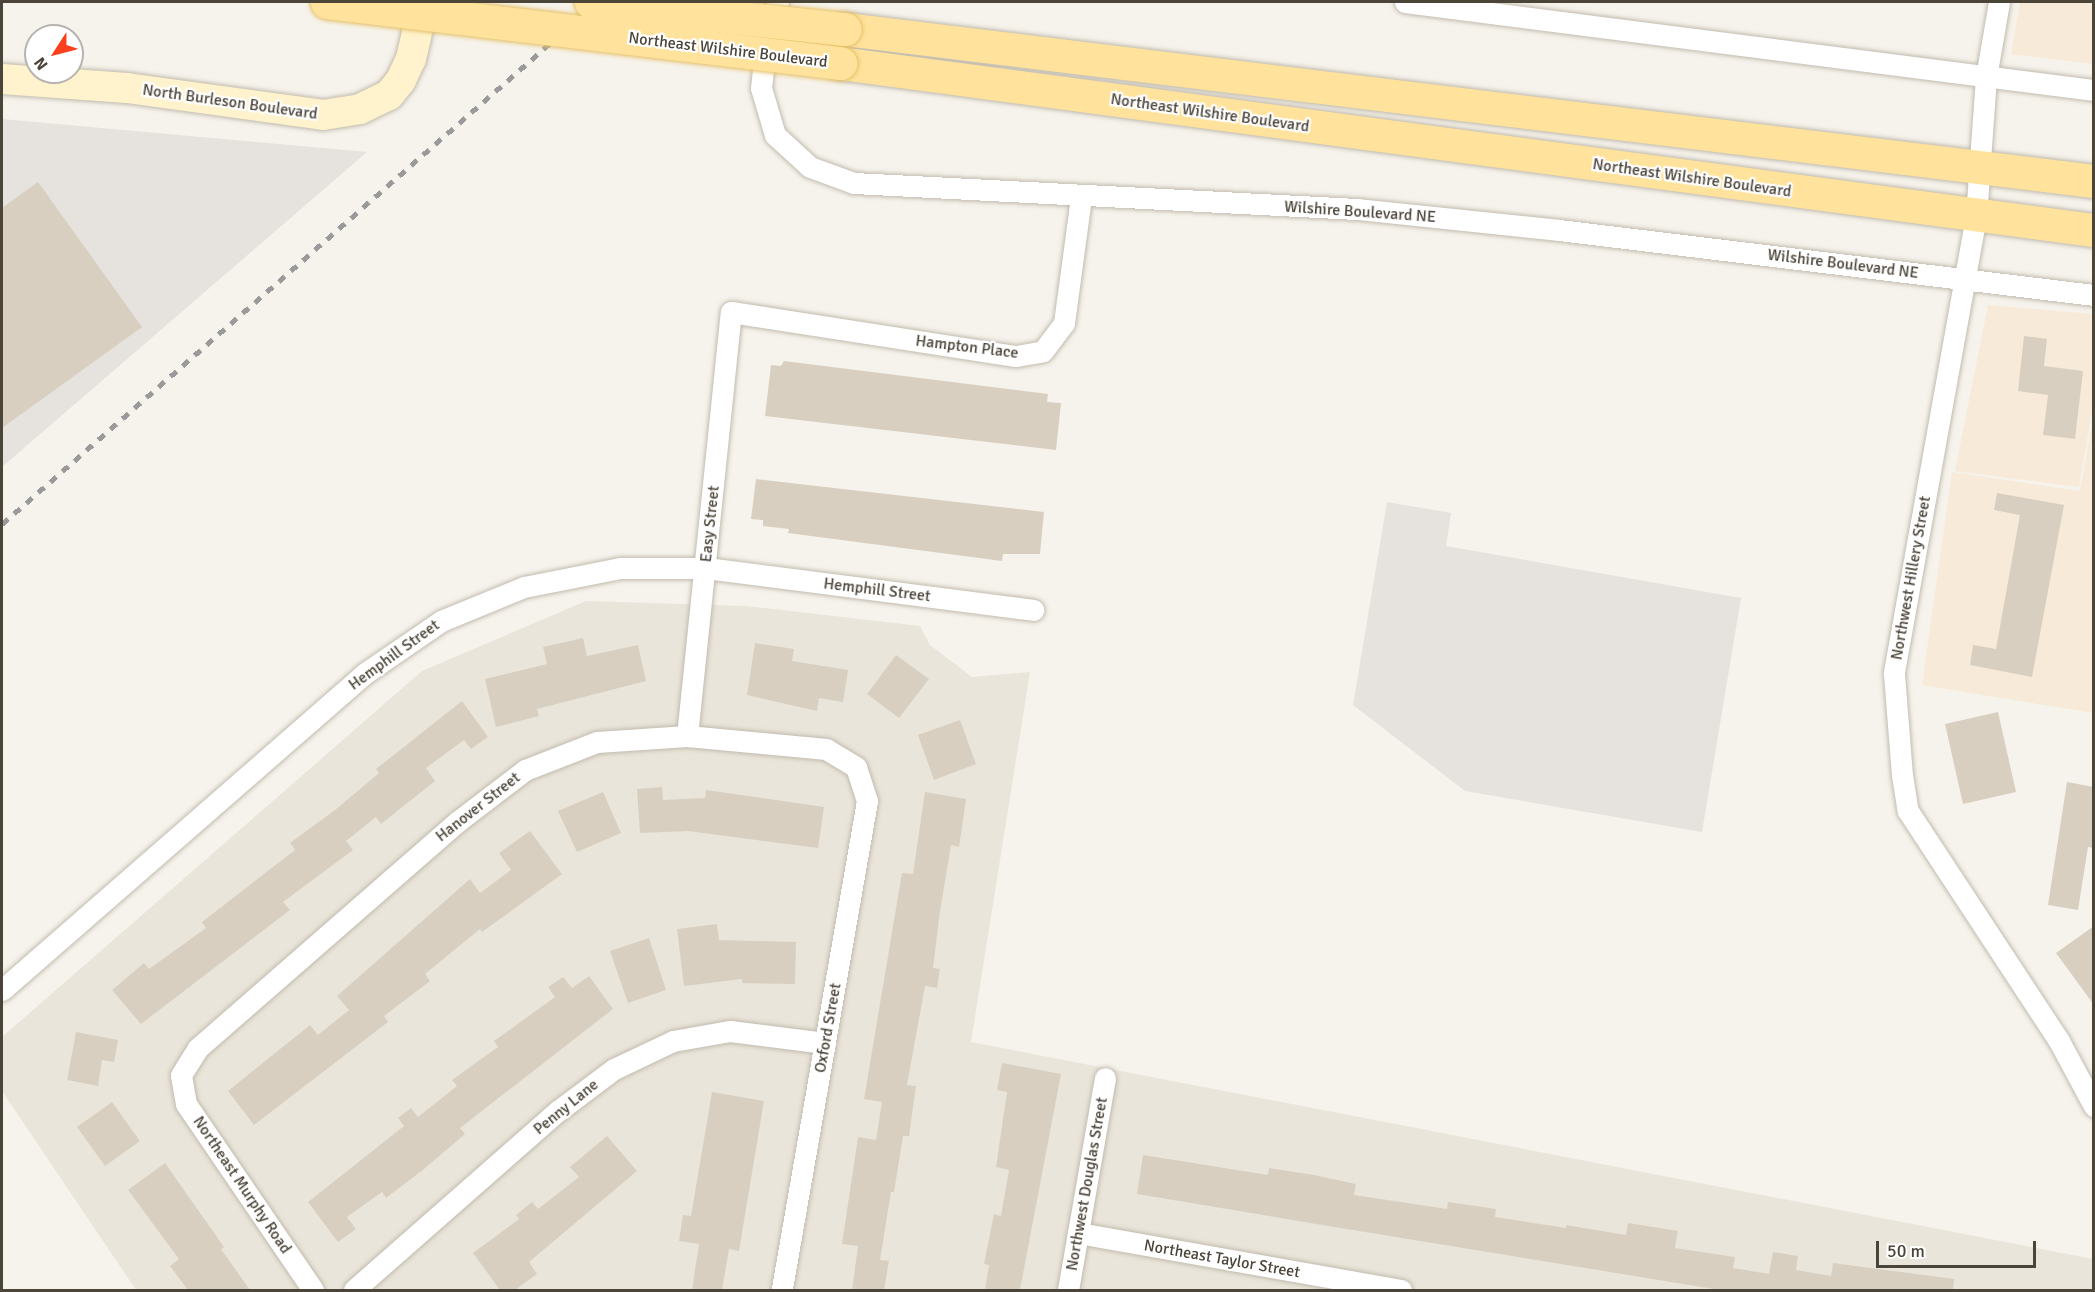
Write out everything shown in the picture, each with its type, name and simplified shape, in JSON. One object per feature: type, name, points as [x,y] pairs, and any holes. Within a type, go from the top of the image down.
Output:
[{"type":"main road","name":"Northeast Wilshire Boulevard","points":[[327,2],[840,63],[2094,230]]},
{"type":"main road","name":"North Burleson Boulevard","points":[[2,79],[127,88],[323,115],[360,109],[389,95],[401,80],[411,59],[424,2]]},
{"type":"main road","name":"Northeast Wilshire Boulevard","points":[[591,2],[844,28],[1980,169],[2094,181]]},
{"type":"street","name":"Wilshire Boulevard NE","points":[[778,2],[767,33],[761,88],[775,135],[810,166],[854,183],[1081,198],[1358,209],[2094,295]]},
{"type":"street","points":[[1405,2],[2094,90]]},
{"type":"street","name":"Northwest Hillery Street","points":[[1999,2],[1986,78],[1976,216],[1894,674],[1902,775],[1908,811],[2059,1041],[2094,1106]]},
{"type":"street","name":"Hampton Place","points":[[731,312],[1016,356],[1043,351],[1064,323],[1081,198]]},
{"type":"street","name":"Easy Street","points":[[687,736],[731,312]]},
{"type":"street","name":"Hemphill Street","points":[[2,990],[364,674],[441,621],[524,587],[609,570],[706,568],[1033,610]]},
{"type":"street","name":"Hanover Street","points":[[181,1075],[198,1048],[457,822],[525,770],[597,742],[687,736],[826,749],[856,767]]},
{"type":"street","name":"Oxford Street","points":[[782,1290],[867,801],[856,767]]},
{"type":"street","name":"Penny Lane","points":[[354,1290],[558,1111],[614,1069],[673,1041],[730,1031],[825,1043]]},
{"type":"street","name":"Northeast Murphy Road","points":[[181,1075],[186,1104],[314,1290]]},
{"type":"street","name":"Northwest Douglas Street","points":[[1068,1290],[1106,1078]]},
{"type":"street","name":"Northeast Taylor Street","points":[[1078,1233],[1357,1287],[1401,1290]]},
{"type":"shaded area","points":[[2020,2],[2093,2],[2093,64],[2011,54]]},
{"type":"shaded area","points":[[2,119],[367,152],[2,467]]},
{"type":"shaded area","points":[[1988,305],[2093,314],[2093,405],[2079,487],[1955,471]]},
{"type":"shaded area","points":[[2093,419],[2093,713],[1922,685],[1952,472],[2080,491]]},
{"type":"shaded area","points":[[1387,502],[1451,513],[1446,546],[1741,598],[1702,832],[1465,791],[1353,705]]},
{"type":"shaded area","points":[[586,601],[746,606],[920,626],[930,645],[972,677],[1030,672],[971,1042],[2093,1259],[2093,1290],[136,1290],[2,1091],[2,1037],[422,671]]},
{"type":"building","points":[[38,182],[142,327],[2,428],[2,208]]},
{"type":"building","points":[[2024,336],[2047,339],[2044,366],[2083,371],[2075,439],[2043,435],[2048,395],[2018,391]]},
{"type":"building","points":[[784,361],[1048,394],[1047,402],[1061,403],[1056,450],[765,416],[771,365],[781,366]]},
{"type":"building","points":[[756,479],[1044,512],[1040,554],[1003,554],[1002,561],[788,533],[789,529],[763,526],[763,520],[751,519]]},
{"type":"building","points":[[1997,493],[2064,505],[2032,677],[1970,665],[1973,645],[1996,649],[2020,515],[1994,510]]},
{"type":"building","points":[[583,638],[587,656],[638,645],[646,681],[537,709],[539,716],[496,727],[485,679],[547,664],[543,647]]},
{"type":"building","points":[[755,643],[794,649],[792,661],[848,670],[843,702],[819,698],[817,711],[747,695]]},
{"type":"building","points":[[896,655],[929,679],[899,718],[867,694]]},
{"type":"building","points":[[462,701],[488,737],[471,749],[464,740],[426,768],[435,781],[381,824],[376,817],[346,841],[353,850],[283,902],[290,910],[141,1024],[112,990],[144,963],[149,969],[206,928],[202,922],[295,850],[290,843],[335,810],[379,773],[376,769]]},
{"type":"building","points":[[1998,712],[2016,792],[1963,804],[1945,724]]},
{"type":"building","points":[[960,720],[976,764],[934,780],[918,735]]},
{"type":"building","points":[[2067,782],[2094,787],[2094,848],[2088,847],[2078,910],[2048,905]]},
{"type":"building","points":[[662,787],[663,800],[705,798],[706,790],[824,807],[818,848],[688,831],[640,833],[637,789]]},
{"type":"building","points":[[603,792],[621,833],[577,852],[558,811]]},
{"type":"building","points":[[925,792],[966,799],[959,847],[951,845],[940,911],[933,968],[940,969],[937,988],[925,986],[907,1085],[916,1086],[909,1136],[903,1136],[880,1260],[889,1261],[884,1290],[852,1290],[858,1246],[842,1244],[858,1137],[876,1140],[882,1102],[864,1099],[902,873],[913,874]]},
{"type":"building","points":[[530,831],[562,874],[482,932],[480,929],[425,974],[430,981],[384,1016],[388,1022],[254,1125],[228,1091],[310,1025],[318,1035],[349,1010],[337,996],[470,879],[480,893],[511,870],[499,853]]},
{"type":"building","points":[[717,924],[719,940],[796,942],[795,984],[742,983],[742,979],[684,986],[677,929]]},
{"type":"building","points":[[2094,926],[2094,1005],[2056,953]]},
{"type":"building","points":[[649,938],[666,990],[628,1003],[610,951]]},
{"type":"building","points":[[589,976],[613,1009],[460,1128],[465,1134],[424,1169],[386,1198],[382,1192],[347,1217],[356,1229],[338,1242],[308,1202],[404,1126],[398,1118],[411,1108],[418,1117],[457,1086],[452,1080],[498,1047],[494,1041],[555,997],[548,987],[563,977],[572,988]]},
{"type":"building","points":[[76,1032],[118,1040],[114,1062],[102,1060],[98,1086],[67,1080]]},
{"type":"building","points":[[1002,1063],[1061,1074],[1020,1290],[985,1290],[989,1265],[984,1264],[994,1214],[1001,1216],[1009,1170],[996,1167],[1007,1092],[997,1090]]},
{"type":"building","points":[[712,1092],[764,1101],[739,1251],[729,1249],[722,1290],[692,1290],[699,1244],[679,1241],[683,1215],[691,1216]]},
{"type":"building","points":[[112,1102],[140,1141],[105,1166],[77,1127]]},
{"type":"building","points":[[607,1136],[637,1171],[529,1262],[537,1274],[515,1290],[500,1290],[473,1253],[519,1219],[516,1215],[532,1202],[538,1209],[579,1177],[570,1167]]},
{"type":"building","points":[[1143,1155],[1268,1175],[1269,1168],[1314,1175],[1356,1184],[1354,1195],[1447,1209],[1448,1202],[1496,1209],[1495,1217],[1566,1228],[1566,1225],[1626,1235],[1628,1223],[1678,1231],[1675,1248],[1735,1257],[1733,1268],[1769,1274],[1773,1252],[1798,1256],[1796,1270],[1831,1276],[1833,1263],[1954,1279],[1953,1290],[1720,1290],[1322,1225],[1137,1194]]},
{"type":"building","points":[[165,1163],[224,1247],[221,1249],[250,1290],[188,1290],[170,1266],[179,1259],[128,1190]]},
{"type":"railway","points":[[2,524],[597,2]]}]
